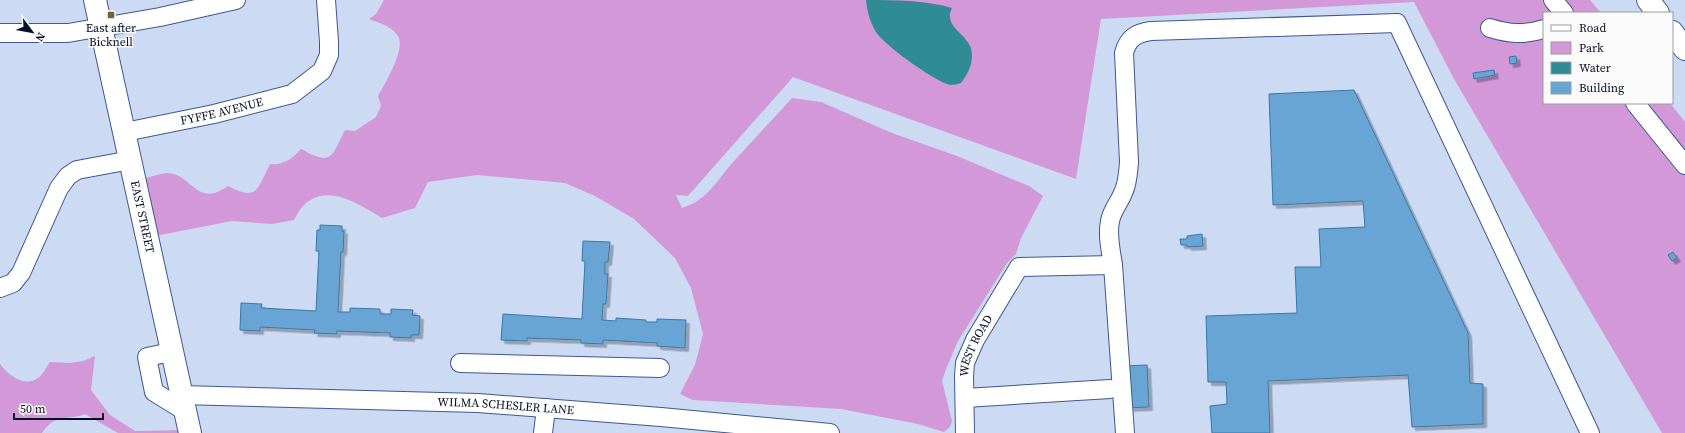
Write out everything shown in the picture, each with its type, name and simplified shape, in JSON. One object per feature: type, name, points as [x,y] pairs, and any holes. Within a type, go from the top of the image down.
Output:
[{"type":"main road","name":"EAST STREET","points":[[95,0],[125,132],[171,352],[190,433]]},
{"type":"main road","points":[[1648,0],[1657,12]]},
{"type":"main road","points":[[1673,33],[1685,49]]},
{"type":"street","points":[[0,33],[68,33],[160,17],[236,0]]},
{"type":"street","name":"FYFFE AVENUE","points":[[125,132],[214,114],[292,94],[322,71],[329,55],[330,42],[326,0]]},
{"type":"street","points":[[1553,0],[1563,12]]},
{"type":"street","points":[[1124,433],[1113,265],[1109,238],[1110,222],[1114,209],[1124,192],[1129,162],[1124,53],[1130,39],[1135,35],[1151,31],[1397,23],[1590,433]]},
{"type":"street","points":[[1490,28],[1506,33],[1528,33],[1543,29]]},
{"type":"street","points":[[1636,104],[1685,165]]},
{"type":"street","points":[[3,287],[12,283],[21,273],[59,188],[68,176],[77,170],[131,160]]},
{"type":"street","name":"WEST ROAD","points":[[965,433],[965,363],[970,351],[1019,267],[1113,265]]},
{"type":"street","points":[[460,363],[660,368]]},
{"type":"street","points":[[965,398],[1110,389]]},
{"type":"street","name":"WILMA SCHESLER LANE","points":[[183,403],[478,404],[546,408],[662,425],[830,433]]},
{"type":"street","points":[[543,433],[546,408]]},
{"type":"green space","points":[[384,0],[1590,0],[1600,12],[1543,12],[1543,104],[1671,104],[1685,122],[1685,433],[1662,433],[1454,79],[1414,2],[1101,19],[1076,179],[793,77],[688,196],[676,195],[682,208],[699,200],[711,189],[734,161],[792,98],[821,102],[892,133],[957,156],[1029,186],[1043,196],[1021,238],[1016,254],[1007,263],[958,341],[946,369],[942,381],[952,421],[950,427],[944,432],[918,424],[841,409],[693,400],[680,394],[695,365],[703,334],[691,288],[675,258],[634,219],[595,196],[565,183],[477,175],[428,182],[415,208],[382,218],[364,207],[344,198],[324,196],[314,198],[305,204],[294,220],[272,224],[232,221],[155,236],[137,180],[167,173],[183,178],[201,192],[208,194],[217,192],[228,186],[238,191],[251,193],[259,186],[270,164],[283,163],[301,149],[325,158],[333,153],[345,130],[355,131],[376,117],[381,106],[378,96],[394,66],[400,42],[398,36],[392,30],[385,25],[369,19],[376,14]]},
{"type":"green space","points":[[95,356],[91,390],[110,415],[135,431],[190,430],[190,433],[118,433],[85,414],[57,420],[47,427],[42,433],[0,433],[0,364],[12,376],[28,382],[40,377],[50,362],[70,363],[83,361]]},
{"type":"water","points":[[866,0],[899,0],[941,5],[952,8],[950,20],[970,45],[972,51],[970,68],[961,83],[951,85],[934,78],[911,63],[889,45],[876,32],[869,16]]},
{"type":"building","points":[[1516,56],[1517,63],[1510,64],[1509,57]]},
{"type":"building","points":[[1494,70],[1495,75],[1474,79],[1473,73]]},
{"type":"building","points":[[1354,90],[1468,333],[1470,383],[1483,384],[1483,424],[1412,427],[1408,375],[1268,381],[1270,433],[1212,433],[1210,406],[1227,404],[1226,382],[1208,382],[1206,316],[1297,313],[1295,267],[1321,267],[1319,229],[1365,227],[1363,201],[1273,205],[1269,94]]},
{"type":"building","points":[[320,225],[342,226],[342,231],[344,231],[343,252],[341,252],[338,312],[350,312],[350,308],[380,309],[380,314],[391,314],[391,309],[413,310],[412,315],[420,316],[419,335],[411,335],[411,338],[390,337],[390,333],[337,331],[337,334],[314,333],[315,330],[260,327],[260,331],[240,330],[241,303],[262,304],[261,308],[316,311],[319,251],[316,251],[317,230],[320,230]]},
{"type":"building","points":[[1202,234],[1203,246],[1188,247],[1187,245],[1181,245],[1180,239],[1187,239],[1187,236]]},
{"type":"building","points":[[583,241],[610,242],[608,262],[605,262],[605,274],[608,274],[606,304],[603,304],[602,320],[616,321],[616,318],[657,322],[657,319],[686,320],[685,348],[657,346],[657,343],[603,340],[603,344],[581,343],[581,340],[527,338],[527,341],[501,340],[503,314],[582,319],[585,261],[582,261]]},
{"type":"building","points":[[1673,252],[1677,258],[1672,261],[1668,255]]},
{"type":"building","points":[[1147,365],[1149,407],[1126,408],[1124,366]]},
{"type":"place","name":"East after Bicknell","points":[[111,15]]}]
